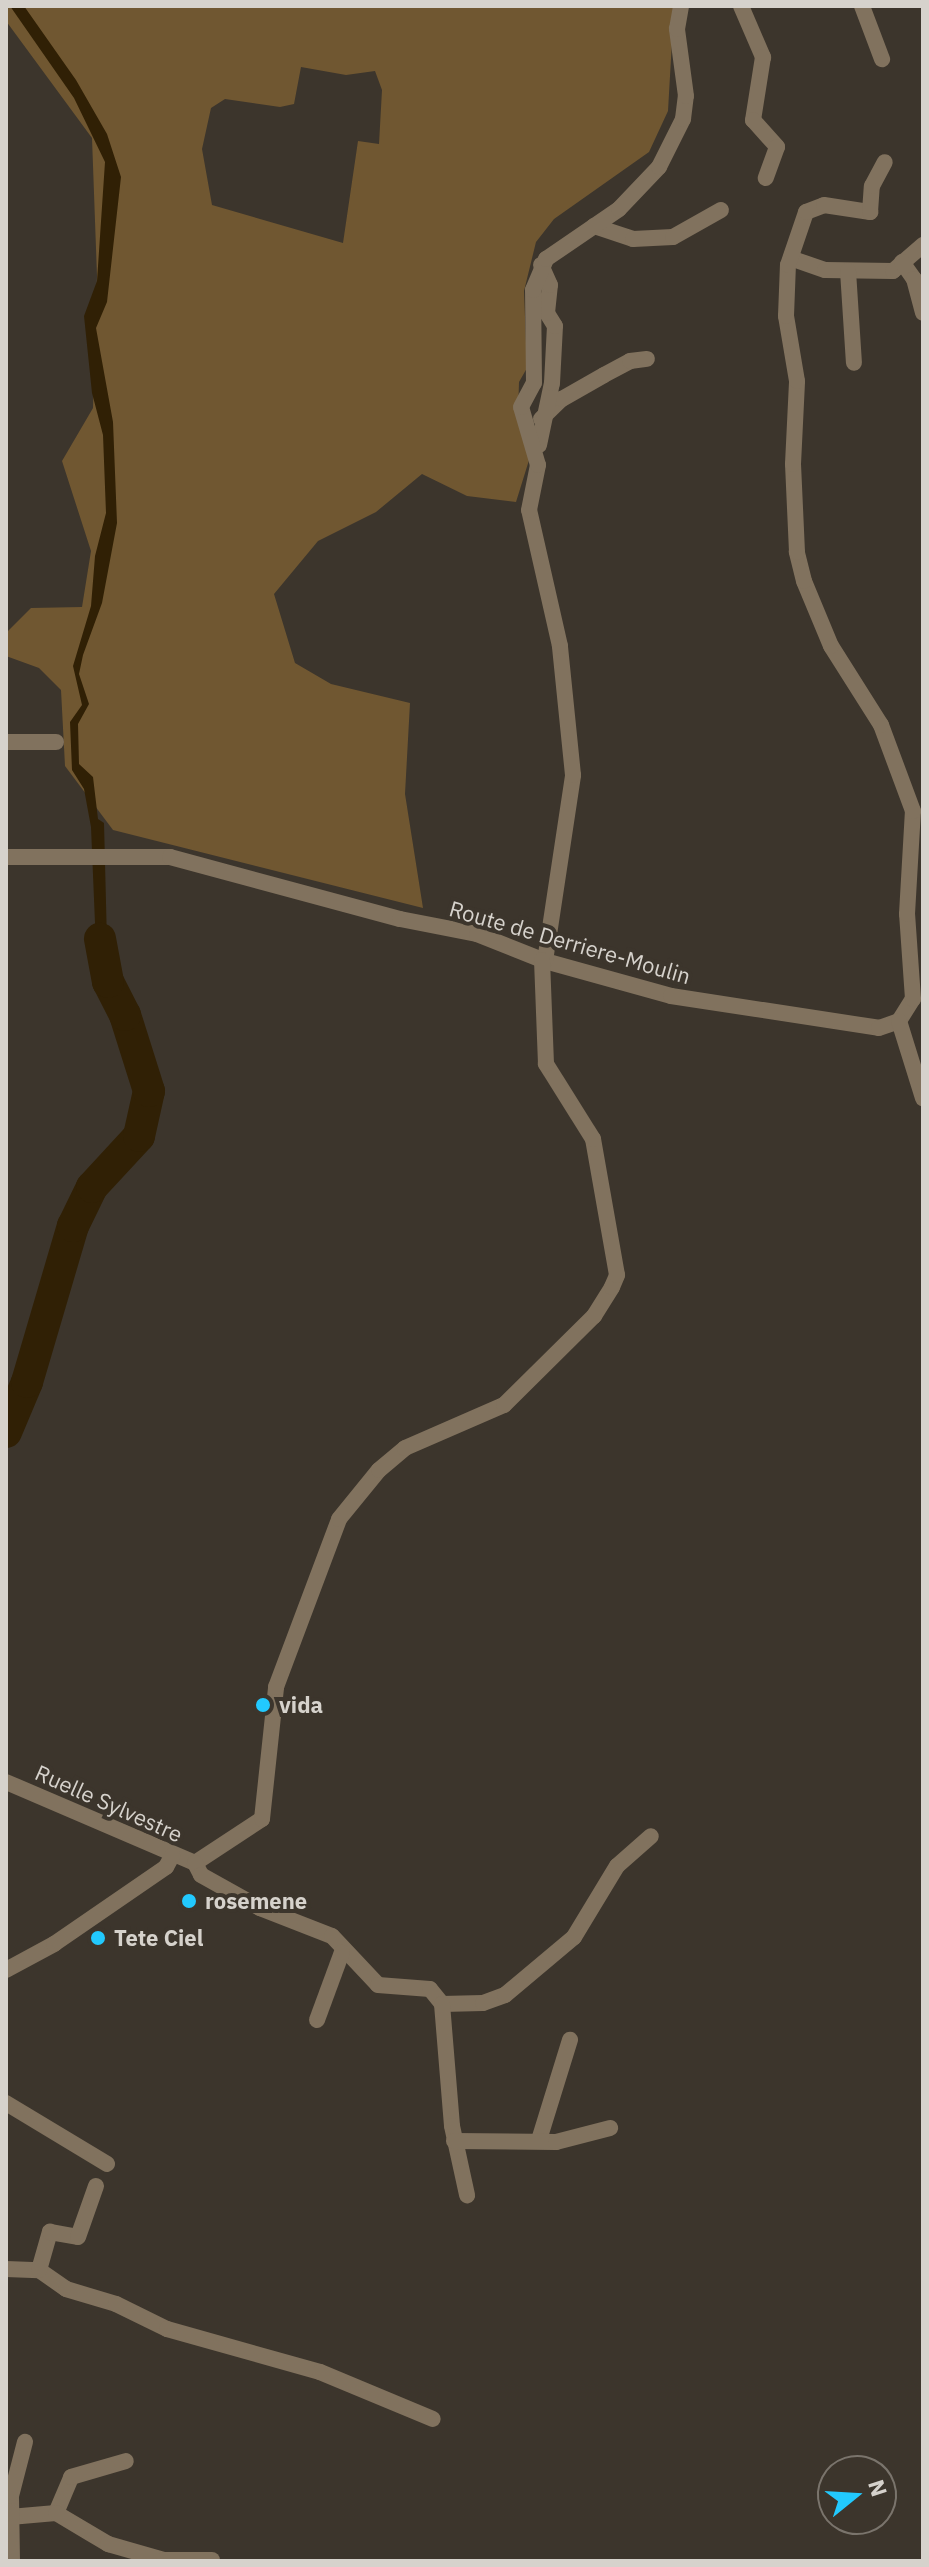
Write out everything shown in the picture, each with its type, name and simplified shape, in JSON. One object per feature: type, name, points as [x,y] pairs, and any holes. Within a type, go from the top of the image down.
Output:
[{"type":"street","points":[[536,454],[521,407],[534,383],[533,290],[541,265],[633,198],[659,167],[683,119],[686,96],[677,29],[681,6]]},
{"type":"street","points":[[741,6],[763,57],[753,120],[777,147],[766,178]]},
{"type":"street","points":[[862,6],[882,59]]},
{"type":"street","points":[[885,162],[872,186],[870,212],[824,205],[806,212],[793,259],[788,265],[786,304],[799,407],[793,435],[797,552],[831,646],[881,725],[913,811],[907,914],[913,999],[899,1021],[923,1098]]},
{"type":"street","points":[[594,226],[633,239],[673,237],[721,210]]},
{"type":"street","points":[[793,259],[848,271],[893,271],[923,245]]},
{"type":"street","points":[[902,262],[914,279],[923,313]]},
{"type":"street","points":[[467,2195],[454,2141],[442,2004],[430,1989],[378,1985],[353,1955],[342,1952],[332,1936],[260,1908],[201,1875],[195,1863],[262,1819],[276,1687],[339,1519],[379,1470],[405,1448],[504,1405],[594,1316],[617,1275],[593,1139],[546,1064],[544,961],[573,775],[560,646],[529,510],[540,421],[552,383],[555,326],[546,307],[550,285],[541,265]]},
{"type":"street","points":[[848,271],[854,363]]},
{"type":"street","points":[[540,421],[562,399],[630,361],[647,359]]},
{"type":"street","points":[[6,742],[56,742]]},
{"type":"street","name":"Route de Derriere-Moulin","points":[[6,857],[66,858],[133,853],[170,857],[400,919],[477,934],[544,961],[715,1005],[879,1028],[899,1021]]},
{"type":"street","name":"Ruelle Sylvestre","points":[[6,1782],[172,1856],[195,1863]]},
{"type":"street","points":[[442,2004],[483,2003],[505,1995],[574,1937],[617,1866],[651,1836]]},
{"type":"street","points":[[6,1970],[54,1944],[166,1867],[172,1856]]},
{"type":"street","points":[[317,2020],[342,1952]]},
{"type":"street","points":[[539,2140],[570,2040]]},
{"type":"street","points":[[6,2103],[107,2164]]},
{"type":"street","points":[[454,2141],[580,2139],[610,2128]]},
{"type":"street","points":[[39,2270],[50,2232],[78,2237],[96,2186]]},
{"type":"street","points":[[6,2269],[39,2270],[66,2289],[116,2304],[167,2329],[320,2372],[433,2419]]},
{"type":"street","points":[[12,2561],[10,2517],[25,2442]]},
{"type":"street","points":[[56,2513],[71,2477],[126,2461]]},
{"type":"street","points":[[10,2517],[56,2513],[122,2548],[164,2560],[212,2560]]},
{"type":"shaded area","points":[[6,6],[674,6],[668,111],[649,152],[554,219],[536,242],[524,291],[527,368],[519,382],[518,416],[530,457],[516,502],[467,496],[422,474],[376,512],[318,541],[274,594],[295,663],[331,684],[410,703],[405,794],[423,908],[113,830],[65,766],[61,690],[39,668],[6,656],[7,632],[31,608],[82,607],[91,551],[62,461],[93,408],[97,276],[92,138],[6,21]],"holes":[[[301,67],[346,75],[375,71],[382,90],[379,144],[358,141],[343,243],[212,205],[202,149],[211,108],[225,99],[280,107],[294,104]]]},
{"type":"shaded area","points":[[10,6],[24,6],[76,80],[107,134],[121,177],[107,302],[96,328],[113,422],[117,523],[102,603],[79,674],[89,704],[78,724],[79,764],[93,777],[98,819],[104,823],[108,982],[96,947],[91,827],[84,789],[72,770],[70,722],[82,705],[73,666],[91,606],[95,556],[106,513],[103,435],[92,393],[84,316],[97,281],[105,162],[74,98]]},
{"type":"waterway","points":[[6,1432],[27,1382],[73,1226],[92,1187],[139,1136],[149,1091],[125,1015],[108,982],[100,939]]},
{"type":"place","name":"vida","points":[[263,1705]]},
{"type":"place","name":"rosemene","points":[[189,1901]]},
{"type":"place","name":"Tete Ciel","points":[[98,1938]]}]
